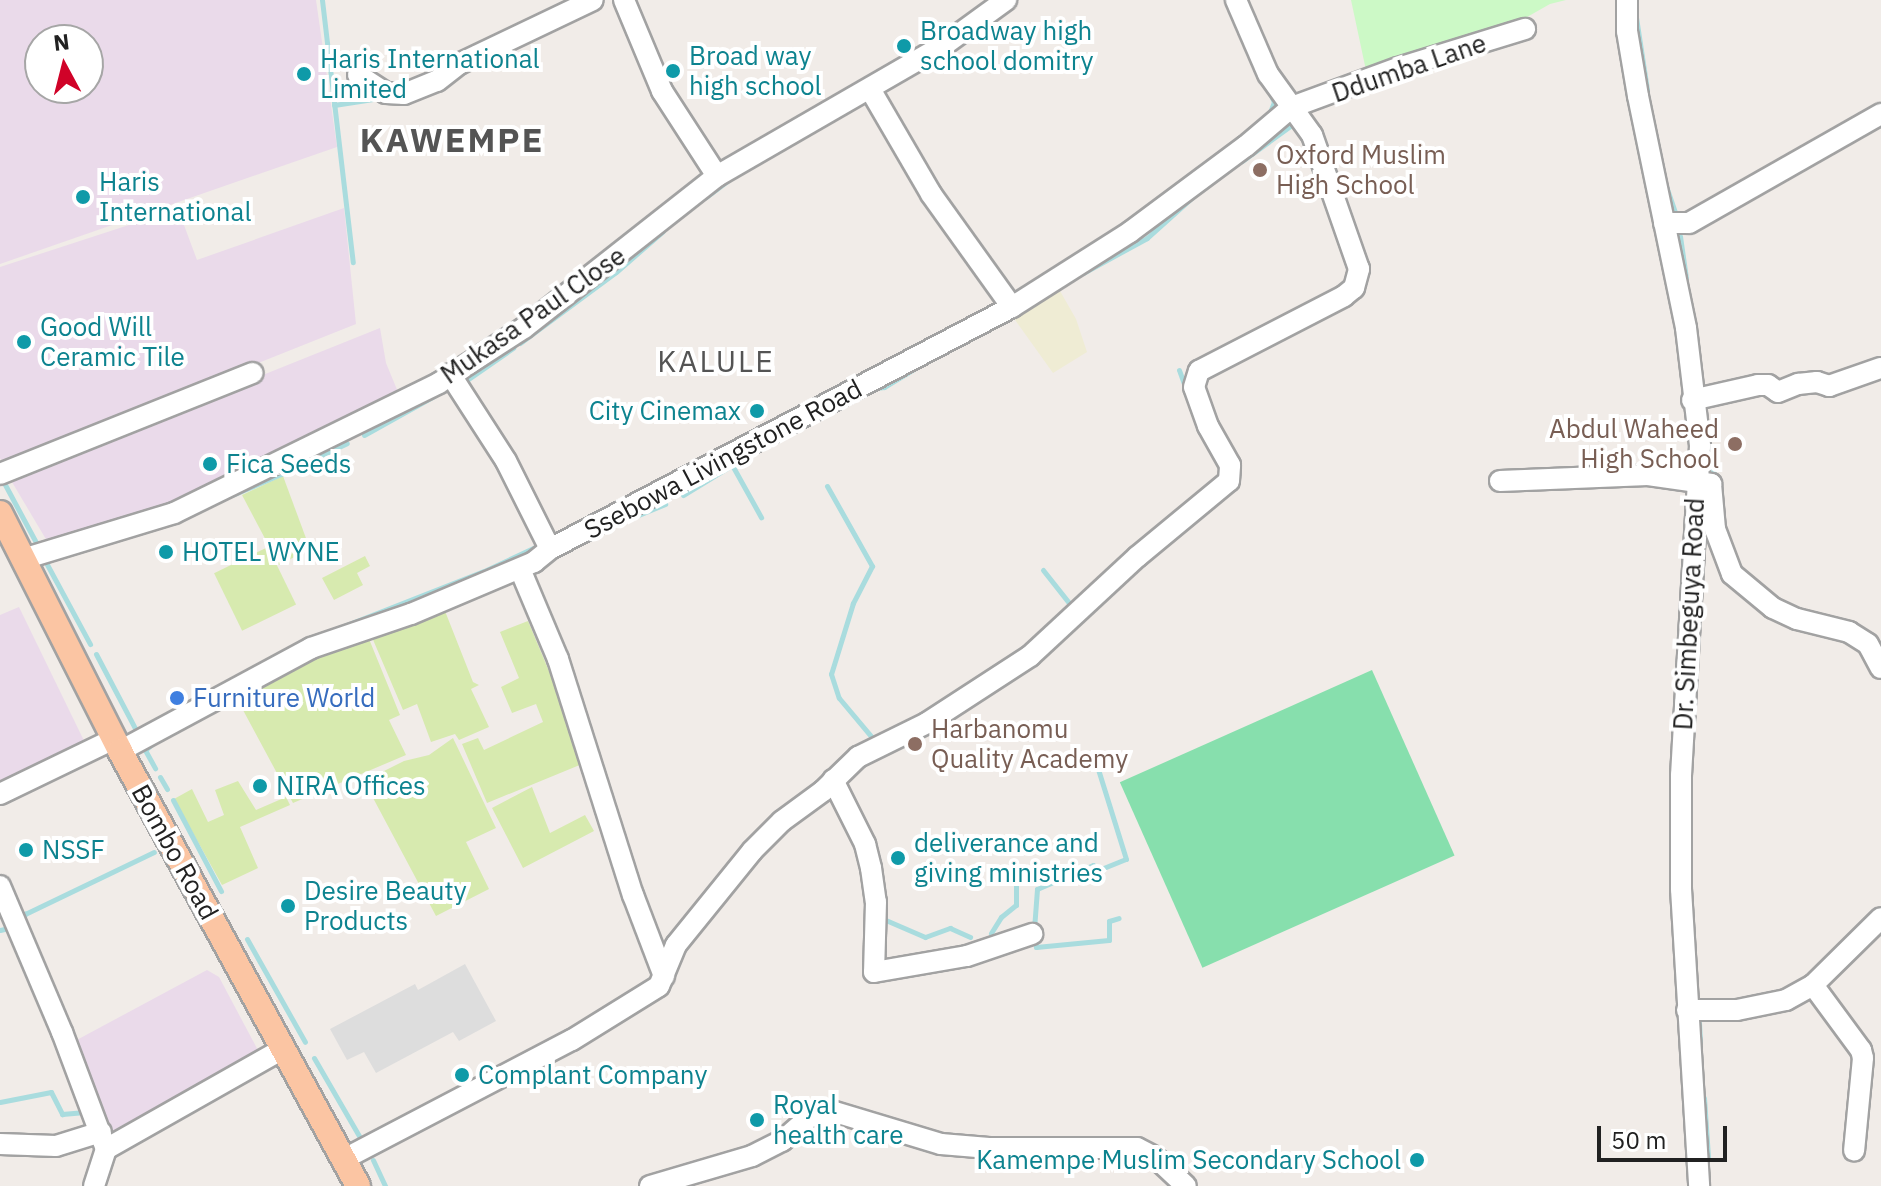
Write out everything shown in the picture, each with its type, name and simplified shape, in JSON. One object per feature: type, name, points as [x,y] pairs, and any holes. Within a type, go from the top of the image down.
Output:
[{"type":"main road","name":"Bombo Road","points":[[0,513],[117,745],[358,1186]]},
{"type":"street","points":[[358,75],[386,93],[404,94],[437,81],[459,64],[593,0]]},
{"type":"street","points":[[624,0],[662,91],[717,176]]},
{"type":"street","name":"Mukasa Paul Close","points":[[23,559],[174,513],[364,423],[524,328],[717,176],[944,45],[1006,0]]},
{"type":"street","points":[[344,1159],[612,1018],[659,986],[676,945],[752,851],[782,821],[858,757],[927,723],[1030,656],[1137,557],[1229,481],[1230,465],[1208,426],[1194,387],[1199,371],[1344,296],[1359,279],[1357,260],[1318,148],[1268,74],[1236,0]]},
{"type":"street","name":"Dr. Simbeguya Road","points":[[1627,0],[1627,31],[1686,328],[1692,400],[1700,446],[1712,483],[1681,775],[1681,889],[1699,1186]]},
{"type":"street","name":"Ddumba Lane","points":[[1292,107],[1398,68],[1525,29]]},
{"type":"street","points":[[870,89],[931,194],[1012,307]]},
{"type":"street","name":"Ssebowa Livingstone Road","points":[[0,794],[117,745],[311,648],[411,614],[520,569],[550,549],[1012,307],[1141,224],[1292,107]]},
{"type":"street","points":[[1664,223],[1689,223],[1881,114]]},
{"type":"street","points":[[1692,400],[1758,385],[1768,385],[1778,392],[1798,384],[1817,382],[1829,386],[1880,368]]},
{"type":"street","points":[[0,474],[253,373]]},
{"type":"street","points":[[450,374],[506,461],[550,549]]},
{"type":"street","points":[[1500,481],[1648,475],[1712,483],[1715,529],[1732,574],[1751,594],[1773,608],[1797,619],[1849,632],[1868,644],[1881,668]]},
{"type":"street","points":[[520,569],[558,659],[633,895],[665,977]]},
{"type":"street","points":[[833,780],[865,844],[871,868],[876,902],[874,972],[967,956],[1032,934]]},
{"type":"street","points":[[0,886],[103,1140],[94,1186]]},
{"type":"street","points":[[1687,1010],[1737,1010],[1786,1000],[1813,985],[1881,918]]},
{"type":"street","points":[[1813,985],[1861,1050],[1863,1058],[1854,1151]]},
{"type":"street","points":[[0,1144],[56,1146],[103,1140],[283,1049]]},
{"type":"street","points":[[650,1186],[752,1156],[782,1141],[811,1116],[835,1112],[941,1144],[989,1148],[1137,1148],[1155,1157],[1186,1186]]},
{"type":"street","points":[[717,1167],[730,1186]]},
{"type":"shaded area","name":"Haris International Limited","points":[[0,0],[316,0],[337,147],[0,264]]},
{"type":"shaded area","points":[[344,208],[356,324],[4,465],[0,458],[0,267],[178,209],[197,260]]},
{"type":"shaded area","points":[[1060,291],[1076,319],[1087,352],[1053,373],[1013,317]]},
{"type":"shaded area","name":"Fica Seeds","points":[[380,328],[386,363],[398,392],[230,480],[153,511],[50,546],[9,477]]},
{"type":"shaded area","points":[[19,607],[89,751],[0,791],[0,615]]},
{"type":"shaded area","points":[[465,964],[496,1021],[459,1041],[453,1032],[376,1073],[364,1052],[347,1060],[330,1029],[415,984],[418,990]]},
{"type":"shaded area","points":[[207,970],[219,977],[261,1056],[113,1138],[73,1042]]},
{"type":"green space","points":[[1351,0],[1566,0],[1550,4],[1508,28],[1367,75]]},
{"type":"green space","points":[[283,476],[310,549],[279,565],[242,495]]},
{"type":"green space","points":[[268,547],[296,605],[242,631],[214,573]]},
{"type":"green space","points":[[365,556],[370,566],[357,573],[363,585],[334,600],[322,578]]},
{"type":"green space","points":[[443,606],[473,682],[479,685],[471,689],[489,727],[459,740],[455,734],[431,742],[417,704],[403,710],[371,635]]},
{"type":"green space","points":[[528,621],[587,762],[487,803],[462,744],[478,738],[484,750],[543,722],[536,704],[512,713],[501,687],[519,678],[500,632]]},
{"type":"green space","points":[[367,634],[400,715],[389,720],[406,755],[293,803],[236,697]]},
{"type":"green space","points":[[1372,670],[1455,855],[1202,968],[1120,782]]},
{"type":"green space","points":[[453,738],[496,828],[466,842],[489,889],[436,916],[364,781],[404,761],[429,755]]},
{"type":"green space","points":[[238,781],[256,810],[286,797],[290,805],[240,827],[258,868],[222,885],[174,799],[192,789],[208,822],[224,815],[215,790]]},
{"type":"green space","points":[[532,787],[550,833],[585,815],[594,831],[523,868],[492,808]]},
{"type":"waterway","points":[[322,0],[353,262]]},
{"type":"waterway","points":[[1636,17],[1647,90]]},
{"type":"waterway","points":[[1268,89],[1274,102],[1268,117]]},
{"type":"waterway","points":[[334,105],[379,98]]},
{"type":"waterway","points":[[1242,161],[1293,124]]},
{"type":"waterway","points":[[706,197],[730,179]]},
{"type":"waterway","points":[[1666,186],[1675,212]]},
{"type":"waterway","points":[[1083,273],[1147,238],[1195,195]]},
{"type":"waterway","points":[[520,343],[616,272],[663,231]]},
{"type":"waterway","points":[[1680,236],[1686,278]]},
{"type":"waterway","points":[[464,382],[513,348]]},
{"type":"waterway","points":[[876,388],[884,387],[916,368]]},
{"type":"waterway","points":[[1179,370],[1188,395]]},
{"type":"waterway","points":[[364,435],[434,396]]},
{"type":"waterway","points":[[307,462],[347,443]]},
{"type":"waterway","points":[[1709,443],[1714,475]]},
{"type":"waterway","points":[[683,495],[737,462]]},
{"type":"waterway","points":[[732,465],[761,517]]},
{"type":"waterway","points":[[232,495],[295,468]]},
{"type":"waterway","points":[[2,479],[39,548]]},
{"type":"waterway","points":[[827,486],[872,566],[853,603],[831,674],[839,698],[875,741]]},
{"type":"waterway","points":[[619,523],[665,504]]},
{"type":"waterway","points":[[326,633],[482,572],[542,544]]},
{"type":"waterway","points":[[43,557],[90,644]]},
{"type":"waterway","points":[[1043,570],[1073,608]]},
{"type":"waterway","points":[[96,654],[138,734]]},
{"type":"waterway","points":[[152,744],[145,750],[155,768]]},
{"type":"waterway","points":[[1034,929],[1037,889],[1093,865],[1096,871],[1126,859],[1098,769]]},
{"type":"waterway","points":[[160,777],[167,789]]},
{"type":"waterway","points":[[173,800],[221,891]]},
{"type":"waterway","points":[[22,921],[25,914],[154,852]]},
{"type":"waterway","points":[[991,933],[1001,917],[1016,905],[1016,874]]},
{"type":"waterway","points":[[881,918],[925,937],[950,928],[970,937]]},
{"type":"waterway","points":[[1035,939],[1036,947],[1109,940],[1109,921],[1119,918]]},
{"type":"waterway","points":[[0,930],[13,927]]},
{"type":"waterway","points":[[247,939],[305,1042]]},
{"type":"waterway","points":[[1699,1023],[1700,1042]]},
{"type":"waterway","points":[[314,1058],[363,1143]]},
{"type":"waterway","points":[[0,1102],[51,1092],[62,1114],[85,1112]]},
{"type":"waterway","points":[[1704,1098],[1708,1157]]},
{"type":"waterway","points":[[373,1160],[385,1186]]},
{"type":"place","name":"Broadway high school domitry","points":[[904,46]]},
{"type":"place","name":"Broad way high school","points":[[673,71]]},
{"type":"place","name":"Haris International Limited","points":[[304,74]]},
{"type":"place","name":"Oxford Muslim High School","points":[[1260,170]]},
{"type":"place","name":"Haris International","points":[[83,197]]},
{"type":"place","name":"Good Will Ceramic Tile","points":[[24,342]]},
{"type":"place","name":"City Cinemax","points":[[757,411]]},
{"type":"place","name":"Abdul Waheed High School","points":[[1735,444]]},
{"type":"place","name":"Fica Seeds","points":[[210,464]]},
{"type":"place","name":"HOTEL WYNE","points":[[166,552]]},
{"type":"place","name":"Furniture World","points":[[177,698]]},
{"type":"place","name":"Harbanomu Quality Academy","points":[[915,744]]},
{"type":"place","name":"NIRA Offices","points":[[260,786]]},
{"type":"place","name":"NSSF","points":[[26,850]]},
{"type":"place","name":"deliverance and giving ministries","points":[[898,858]]},
{"type":"place","name":"Desire Beauty Products","points":[[288,906]]},
{"type":"place","name":"Complant Company","points":[[462,1075]]},
{"type":"place","name":"Royal health care","points":[[757,1120]]},
{"type":"place","name":"Kamempe Muslim Secondary School","points":[[1417,1160]]},
{"type":"district","name":"KAWEMPE","points":[[452,140]]},
{"type":"district","name":"KALULE","points":[[716,361]]}]
